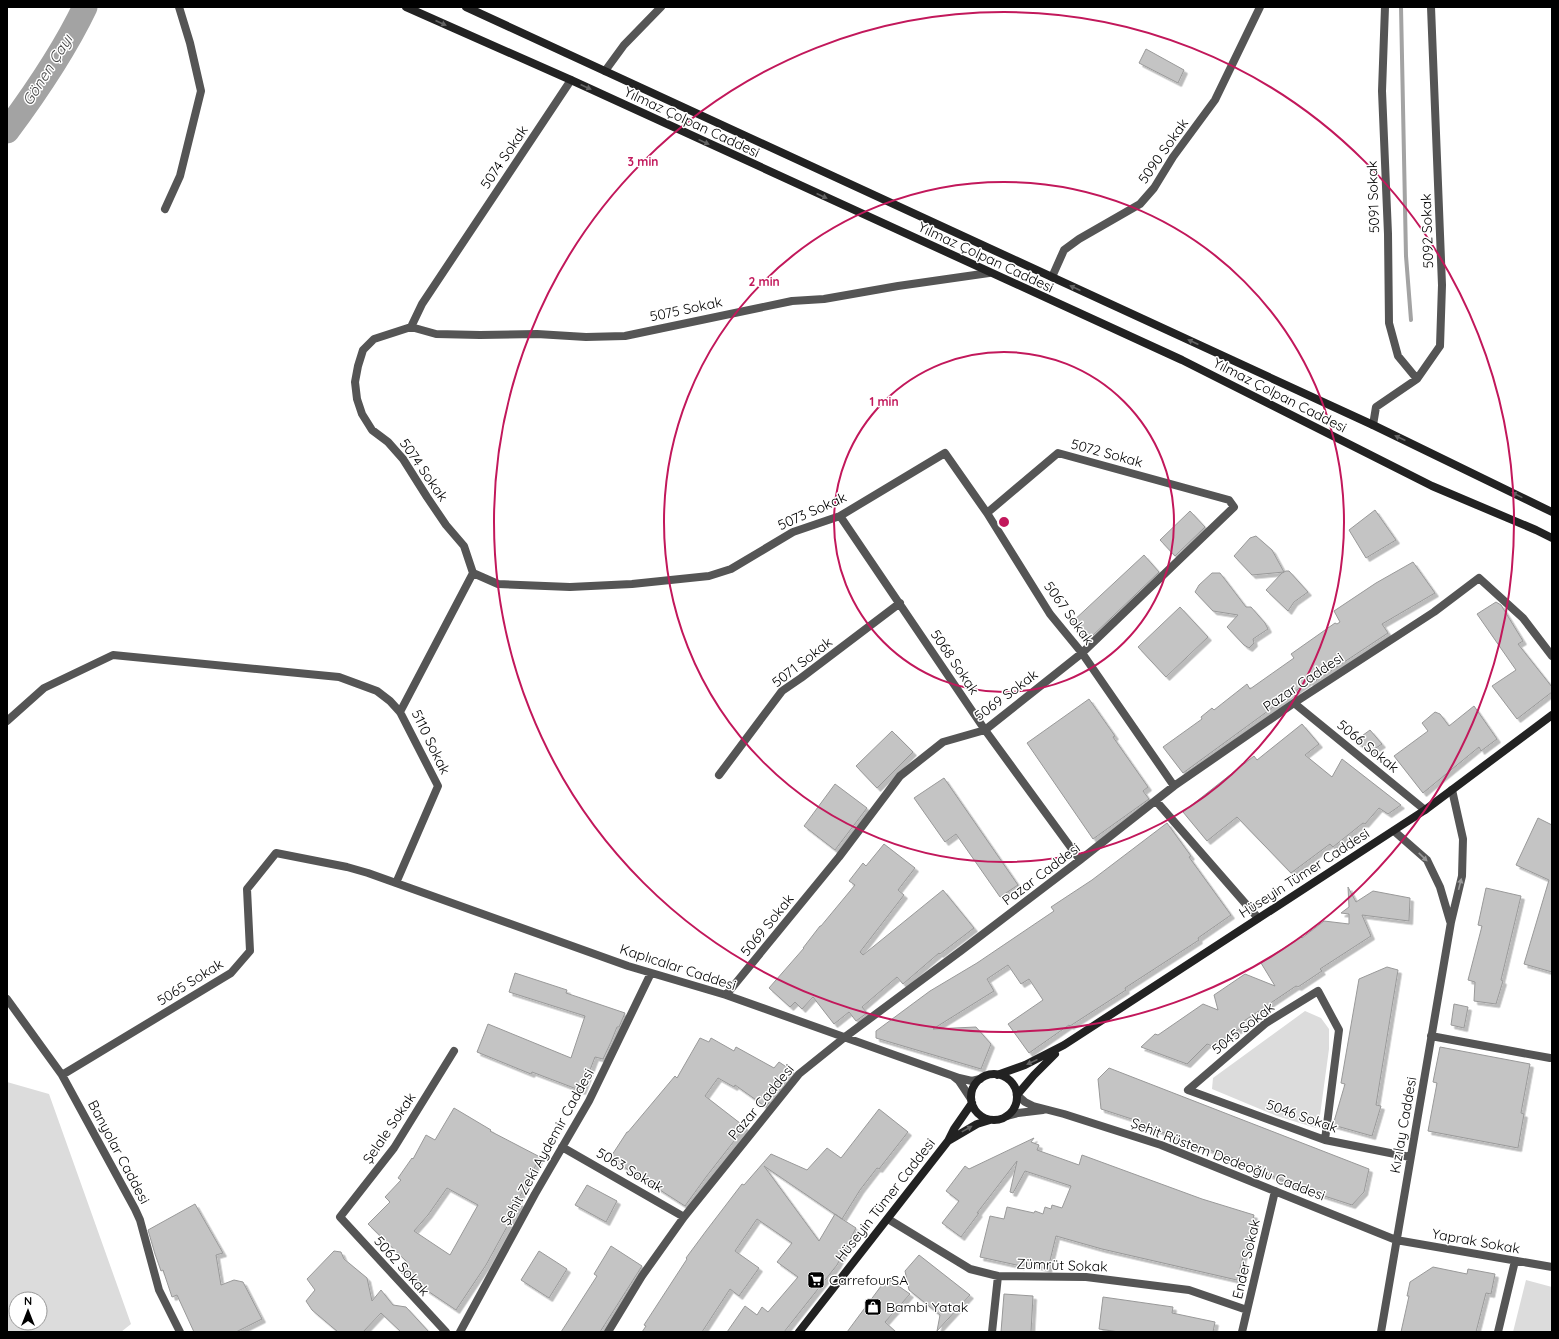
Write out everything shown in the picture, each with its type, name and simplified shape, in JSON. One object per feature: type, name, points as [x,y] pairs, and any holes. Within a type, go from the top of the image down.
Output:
[{"type":"main road","name":"Yılmaz Çolpan Caddesi","points":[[406,7],[571,80],[989,273],[1182,360],[1432,486],[1552,538]]},
{"type":"main road","name":"Yılmaz Çolpan Caddesi","points":[[466,7],[1373,425],[1552,512]]},
{"type":"main road","name":"Hüseyin Tümer Caddesi","points":[[798,1332],[948,1141],[972,1101],[972,1092],[980,1079],[986,1076],[997,1075],[1032,1062],[1064,1045],[1394,831],[1425,810],[1552,715]]},
{"type":"main road","name":"Hüseyin Tümer Caddesi","points":[[948,1141],[977,1124],[990,1120],[998,1120],[1007,1116],[1015,1107],[1017,1095],[1034,1075],[1064,1045]]},
{"type":"main road","points":[[997,1075],[1008,1079],[1014,1085],[1017,1095]]},
{"type":"main road","points":[[972,1101],[977,1113],[990,1120]]},
{"type":"street","points":[[165,209],[180,176],[201,91],[190,43],[179,7]]},
{"type":"street","points":[[605,71],[624,45],[661,7]]},
{"type":"street","name":"5090 Sokak","points":[[1052,277],[1064,250],[1079,239],[1140,204],[1154,188],[1173,157],[1215,100],[1260,7]]},
{"type":"street","name":"5091 Sokak","points":[[1385,7],[1382,91],[1388,234],[1389,322],[1398,356],[1417,379]]},
{"type":"street","name":"5092 Sokak","points":[[1373,425],[1376,407],[1417,379],[1440,346],[1442,285],[1431,7]]},
{"type":"street","name":"5074 Sokak","points":[[473,574],[464,546],[446,525],[403,459],[388,442],[372,430],[362,414],[357,399],[355,382],[358,366],[363,350],[374,339],[411,327],[426,299],[571,80]]},
{"type":"street","name":"5075 Sokak","points":[[411,327],[436,334],[480,336],[536,334],[586,337],[625,336],[792,301],[824,299],[898,286],[989,273]]},
{"type":"street","name":"5073 Sokak","points":[[473,574],[498,584],[570,587],[632,584],[708,576],[731,569],[793,532],[840,516],[945,453]]},
{"type":"street","name":"5067 Sokak","points":[[945,453],[987,513],[1050,614],[1082,653],[1174,786]]},
{"type":"street","name":"5072 Sokak","points":[[987,513],[1058,453],[1229,500],[1234,507]]},
{"type":"street","name":"5069 Sokak","points":[[726,995],[839,857],[900,776],[943,742],[985,730],[1082,653],[1234,507]]},
{"type":"street","name":"5068 Sokak","points":[[840,516],[985,730],[1080,860]]},
{"type":"street","name":"5110 Sokak","points":[[396,883],[438,786],[400,712],[473,574]]},
{"type":"street","name":"Pazar Caddesi","points":[[608,1332],[642,1276],[684,1217],[798,1074],[1080,860],[1174,786],[1294,703],[1434,612],[1479,578],[1523,618],[1552,656]]},
{"type":"street","name":"5071 Sokak","points":[[719,775],[782,691],[900,603]]},
{"type":"street","points":[[7,721],[44,688],[113,655],[339,677],[377,691],[390,701],[400,712]]},
{"type":"street","name":"5066 Sokak","points":[[1294,703],[1425,810]]},
{"type":"street","name":"Kızılay Caddesi","points":[[1381,1332],[1451,922],[1462,876],[1463,839],[1452,790]]},
{"type":"street","points":[[1156,801],[1258,918]]},
{"type":"street","name":"Kızılay Caddesi","points":[[1394,831],[1427,860],[1440,887],[1451,922]]},
{"type":"street","name":"5065 Sokak","points":[[62,1075],[231,972],[250,951],[247,889],[276,853],[347,867],[396,883]]},
{"type":"street","name":"Kaplıcalar Caddesi","points":[[396,883],[496,920],[652,973],[726,995],[951,1075],[972,1081],[980,1079]]},
{"type":"street","name":"Şehit Zeki Aydemir Caddesi","points":[[460,1332],[589,1101],[652,973]]},
{"type":"street","name":"5045 Sokak","points":[[1188,1090],[1266,1024],[1318,991],[1339,1030],[1326,1140]]},
{"type":"street","name":"Banyolar Caddesi","points":[[7,999],[62,1075],[140,1220],[159,1290],[180,1332]]},
{"type":"street","points":[[1431,1036],[1550,1058]]},
{"type":"street","name":"Şelale Sokak","points":[[340,1217],[394,1148],[454,1051]]},
{"type":"street","points":[[951,1075],[959,1081],[972,1101]]},
{"type":"street","name":"5046 Sokak","points":[[1188,1090],[1326,1140],[1410,1158]]},
{"type":"street","name":"Şehit Rüstem Dedeoğlu Caddesi","points":[[1017,1095],[1024,1102],[1033,1106],[1160,1145],[1396,1240]]},
{"type":"street","name":"Şehit Rüstem Dedeoğlu Caddesi","points":[[1007,1116],[1018,1113],[1048,1110]]},
{"type":"street","name":"5063 Sokak","points":[[562,1147],[684,1217]]},
{"type":"street","name":"Ender Sokak","points":[[1242,1332],[1275,1191]]},
{"type":"street","name":"5062 Sokak","points":[[340,1217],[446,1332]]},
{"type":"street","name":"Zümrüt Sokak","points":[[888,1218],[970,1268],[998,1276],[1086,1277],[1189,1290],[1247,1310]]},
{"type":"street","name":"Yaprak Sokak","points":[[1396,1240],[1552,1267]]},
{"type":"street","points":[[1498,1332],[1514,1260]]},
{"type":"street","points":[[992,1332],[998,1276]]},
{"type":"shaded area","points":[[1305,1011],[1321,1018],[1329,1029],[1329,1049],[1320,1115],[1316,1128],[1277,1116],[1212,1089],[1213,1078]]},
{"type":"shaded area","points":[[7,1082],[49,1094],[131,1324],[121,1332],[7,1332]]},
{"type":"shaded area","points":[[1526,1280],[1552,1287],[1552,1332],[1513,1332]]},
{"type":"building","points":[[1146,49],[1184,70],[1178,83],[1139,63]]},
{"type":"building","points":[[1375,510],[1396,540],[1366,558],[1349,530]]},
{"type":"building","points":[[1190,511],[1205,527],[1175,556],[1160,540]]},
{"type":"building","points":[[1256,536],[1272,550],[1284,572],[1252,575],[1234,556],[1250,538]]},
{"type":"building","points":[[1144,555],[1159,572],[1088,640],[1071,623]]},
{"type":"building","points":[[1413,562],[1435,593],[1382,624],[1388,633],[1311,684],[1309,681],[1183,773],[1163,747],[1202,719],[1201,717],[1212,708],[1214,710],[1247,684],[1250,689],[1294,658],[1291,654],[1335,623],[1337,624],[1340,622],[1334,611],[1376,583]]},
{"type":"building","points":[[1289,571],[1308,592],[1294,602],[1288,611],[1266,590],[1282,573]]},
{"type":"building","points":[[1212,573],[1220,573],[1246,607],[1251,607],[1265,623],[1268,629],[1253,639],[1254,643],[1249,648],[1244,645],[1227,627],[1238,615],[1213,611],[1195,592],[1199,585]]},
{"type":"building","points":[[1496,602],[1501,605],[1523,641],[1518,644],[1552,687],[1552,692],[1517,719],[1492,686],[1516,670],[1477,614]]},
{"type":"building","points":[[1180,607],[1208,637],[1166,677],[1138,647]]},
{"type":"building","points":[[1089,699],[1115,736],[1113,737],[1148,787],[1143,791],[1149,799],[1093,839],[1027,743]]},
{"type":"building","points":[[1474,706],[1497,739],[1481,751],[1479,747],[1423,793],[1394,756],[1428,731],[1422,723],[1435,712],[1440,714],[1449,726]]},
{"type":"building","points":[[1302,724],[1319,744],[1305,755],[1332,777],[1342,759],[1401,805],[1388,814],[1379,808],[1365,824],[1363,823],[1333,847],[1330,844],[1291,873],[1237,817],[1207,841],[1183,812],[1254,756],[1257,760]]},
{"type":"building","points":[[1370,730],[1382,744],[1370,752],[1355,741]]},
{"type":"building","points":[[892,731],[913,752],[877,788],[856,766]]},
{"type":"building","points":[[944,778],[1018,885],[1000,897],[956,834],[945,842],[914,798]]},
{"type":"building","points":[[835,784],[867,808],[835,850],[804,826]]},
{"type":"building","points":[[1538,818],[1552,825],[1552,972],[1524,964],[1549,880],[1516,865]]},
{"type":"building","points":[[1167,823],[1191,856],[1189,857],[1231,915],[1198,938],[1199,940],[1125,988],[1126,990],[1070,1026],[1069,1025],[1029,1053],[1008,1024],[1043,1000],[1029,979],[1021,984],[1008,965],[987,979],[994,991],[933,1029],[976,1027],[991,1044],[981,1069],[876,1038],[876,1031],[930,991],[977,963],[1054,911],[1051,907],[1092,880]]},
{"type":"building","points":[[884,844],[915,868],[898,890],[904,895],[860,952],[863,955],[943,890],[974,928],[940,954],[939,953],[903,984],[897,977],[862,1007],[867,1013],[856,1021],[849,1012],[834,1024],[813,997],[802,1009],[795,1002],[790,1007],[769,988],[804,948],[820,926],[855,885],[849,881],[863,863],[866,866]]},
{"type":"building","points":[[1348,887],[1356,902],[1373,891],[1410,898],[1409,921],[1362,915],[1371,936],[1320,969],[1322,971],[1298,987],[1296,986],[1244,1021],[1249,1023],[1212,1046],[1207,1044],[1187,1064],[1141,1047],[1155,1034],[1158,1035],[1203,1004],[1218,1010],[1214,995],[1245,974],[1275,986],[1261,963],[1301,937],[1302,938],[1324,921],[1349,924],[1349,914],[1341,913],[1349,907]]},
{"type":"building","points":[[1486,888],[1521,896],[1501,980],[1503,981],[1496,1004],[1474,1001],[1475,982],[1468,980],[1482,926],[1478,925]]},
{"type":"building","points":[[1387,967],[1398,970],[1376,1105],[1381,1106],[1372,1136],[1333,1125],[1345,1084],[1341,1083],[1359,979]]},
{"type":"building","points":[[515,973],[567,990],[566,993],[625,1013],[603,1059],[595,1057],[582,1091],[532,1072],[531,1074],[477,1052],[488,1024],[571,1058],[585,1016],[509,992]]},
{"type":"building","points":[[1454,1004],[1468,1007],[1464,1028],[1451,1025]]},
{"type":"building","points":[[700,1038],[709,1042],[711,1038],[734,1051],[736,1047],[774,1068],[779,1062],[791,1070],[766,1107],[735,1085],[734,1087],[718,1078],[705,1096],[745,1127],[685,1206],[610,1158],[627,1132],[675,1076],[677,1078]]},
{"type":"building","points":[[1440,1047],[1530,1064],[1521,1113],[1524,1114],[1518,1148],[1428,1131],[1437,1083],[1433,1082]]},
{"type":"building","points":[[1109,1068],[1369,1169],[1364,1192],[1352,1205],[1312,1192],[1252,1168],[1253,1166],[1216,1151],[1215,1152],[1143,1125],[1144,1123],[1101,1109],[1098,1079]]},
{"type":"building","points":[[454,1108],[491,1130],[490,1131],[540,1157],[517,1202],[520,1203],[486,1265],[456,1310],[401,1273],[408,1263],[368,1224],[390,1202],[385,1197],[401,1180],[398,1178],[412,1158],[413,1159],[426,1135],[435,1140]],"holes":[[[447,1188],[478,1205],[450,1255],[414,1231],[428,1215]]]},
{"type":"building","points":[[879,1109],[908,1132],[879,1169],[877,1168],[860,1190],[842,1219],[856,1228],[837,1265],[784,1332],[727,1332],[745,1306],[757,1315],[762,1307],[768,1312],[798,1277],[777,1262],[792,1243],[757,1219],[735,1251],[759,1268],[739,1296],[730,1289],[702,1332],[642,1332],[646,1326],[644,1325],[687,1259],[686,1258],[742,1184],[744,1185],[771,1154],[807,1170],[827,1148],[841,1158]],"holes":[[[764,1166],[835,1214],[819,1241]]]},
{"type":"building","points":[[1034,1138],[1031,1142],[1039,1145],[1037,1150],[1079,1165],[1082,1155],[1202,1199],[1254,1215],[1237,1280],[1102,1249],[1056,1236],[1048,1269],[1022,1262],[1021,1266],[980,1257],[990,1216],[1004,1219],[1007,1207],[1034,1213],[1035,1211],[1043,1214],[1045,1207],[1051,1209],[1052,1205],[1062,1208],[1071,1186],[1025,1171],[1013,1193],[1010,1192],[1017,1161],[977,1213],[979,1213],[961,1237],[942,1223],[959,1201],[946,1191],[965,1166],[969,1169]]},
{"type":"building","points":[[587,1185],[617,1201],[606,1222],[575,1205]]},
{"type":"building","points":[[195,1204],[223,1253],[216,1255],[221,1285],[234,1280],[243,1282],[262,1319],[236,1332],[194,1332],[177,1295],[172,1297],[163,1270],[161,1271],[155,1254],[148,1230]]},
{"type":"building","points":[[611,1246],[642,1266],[600,1332],[561,1332],[597,1276],[594,1274]]},
{"type":"building","points":[[334,1251],[341,1252],[344,1259],[367,1278],[372,1301],[381,1290],[393,1305],[406,1307],[429,1332],[401,1332],[381,1313],[363,1332],[338,1332],[312,1310],[306,1301],[315,1290],[307,1279]]},
{"type":"building","points":[[539,1251],[567,1269],[549,1298],[521,1280]]},
{"type":"building","points":[[919,1255],[970,1295],[937,1331],[940,1315],[909,1290],[905,1271]]},
{"type":"building","points":[[1433,1267],[1467,1274],[1468,1269],[1495,1274],[1491,1294],[1486,1293],[1476,1332],[1401,1332],[1409,1296],[1407,1296],[1410,1282]]},
{"type":"building","points":[[887,1278],[910,1294],[885,1322],[896,1332],[847,1332]]},
{"type":"building","points":[[1004,1294],[1033,1296],[1031,1332],[1001,1332]]},
{"type":"building","points":[[1103,1297],[1173,1307],[1172,1313],[1215,1322],[1213,1332],[1119,1332],[1099,1329]]},
{"type":"waterway","name":"Gönen Çayı","points":[[7,131],[49,71],[85,7]]},
{"type":"waterway","points":[[1401,7],[1406,256],[1411,320]]},
{"type":"place","name":"CarrefourSA","points":[[816,1280]]},
{"type":"place","name":"Bambi Yatak","points":[[873,1307]]}]
